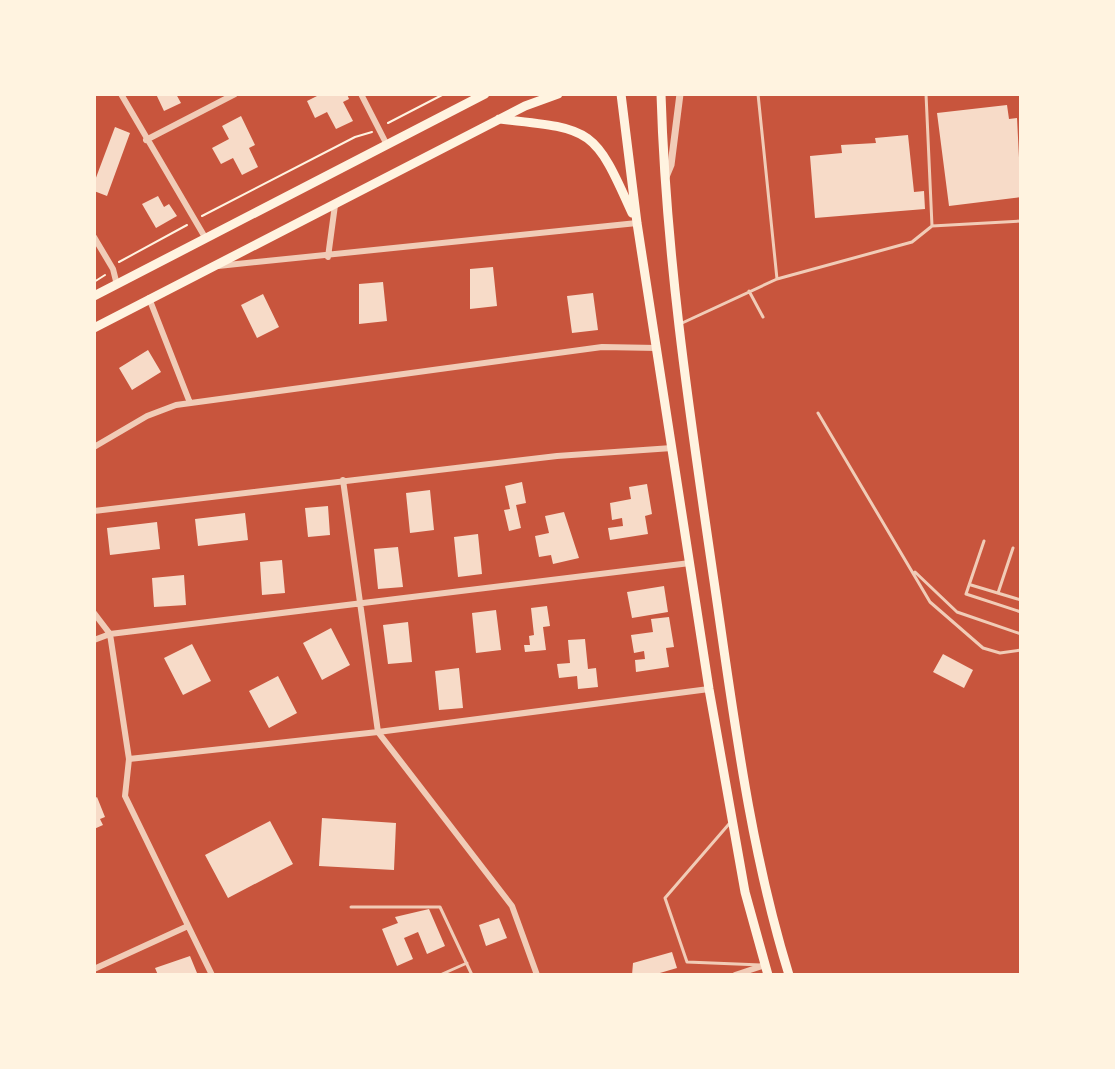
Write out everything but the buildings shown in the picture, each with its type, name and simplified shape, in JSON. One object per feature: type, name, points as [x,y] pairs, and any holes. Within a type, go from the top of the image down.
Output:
[{"type":"main road","points":[[94,296],[485,94]]},
{"type":"main road","points":[[94,328],[499,119],[558,94]]},
{"type":"main road","points":[[621,94],[637,223],[709,689],[745,892],[766,970]]},
{"type":"main road","points":[[661,94],[667,242],[676,326],[749,804],[766,901],[789,975]]},
{"type":"main road","points":[[499,119],[555,124],[592,140],[606,155],[637,223]]},
{"type":"street","points":[[121,94],[206,239]]},
{"type":"street","points":[[146,140],[235,94]]},
{"type":"street","points":[[361,94],[387,145]]},
{"type":"street","points":[[666,177],[671,165],[680,94]]},
{"type":"street","points":[[328,257],[335,203]]},
{"type":"street","points":[[210,267],[637,223]]},
{"type":"street","points":[[94,237],[113,269],[117,285]]},
{"type":"street","points":[[149,298],[190,403]]},
{"type":"street","points":[[94,447],[147,416],[190,403],[602,347],[657,348]]},
{"type":"street","points":[[94,511],[557,456],[672,448]]},
{"type":"street","points":[[343,480],[378,732],[512,906],[537,975]]},
{"type":"street","points":[[94,640],[110,634],[690,563]]},
{"type":"street","points":[[94,613],[110,634],[129,759],[125,796],[212,975]]},
{"type":"street","points":[[129,759],[378,732],[709,689]]},
{"type":"street","points":[[94,969],[188,926]]},
{"type":"street","points":[[735,975],[766,970]]},
{"type":"lane","points":[[758,94],[777,279]]},
{"type":"lane","points":[[926,94],[932,226]]},
{"type":"lane","points":[[676,326],[777,279],[912,242],[932,226],[1021,221]]},
{"type":"lane","points":[[749,291],[763,317]]},
{"type":"lane","points":[[818,413],[930,602],[979,646],[1000,653],[1021,650]]},
{"type":"lane","points":[[984,541],[966,594],[1021,612]]},
{"type":"lane","points":[[998,593],[1013,548]]},
{"type":"lane","points":[[910,566],[934,594],[957,612],[1021,634]]},
{"type":"lane","points":[[970,584],[1021,600]]},
{"type":"lane","points":[[732,821],[665,898],[687,962],[766,970]]},
{"type":"lane","points":[[351,907],[440,907],[472,975]]},
{"type":"lane","points":[[440,975],[467,963]]},
{"type":"path","points":[[387,124],[444,94]]},
{"type":"path","points":[[199,217],[355,137],[375,131]]},
{"type":"path","points":[[120,261],[191,223]]},
{"type":"path","points":[[94,282],[107,274]]}]
